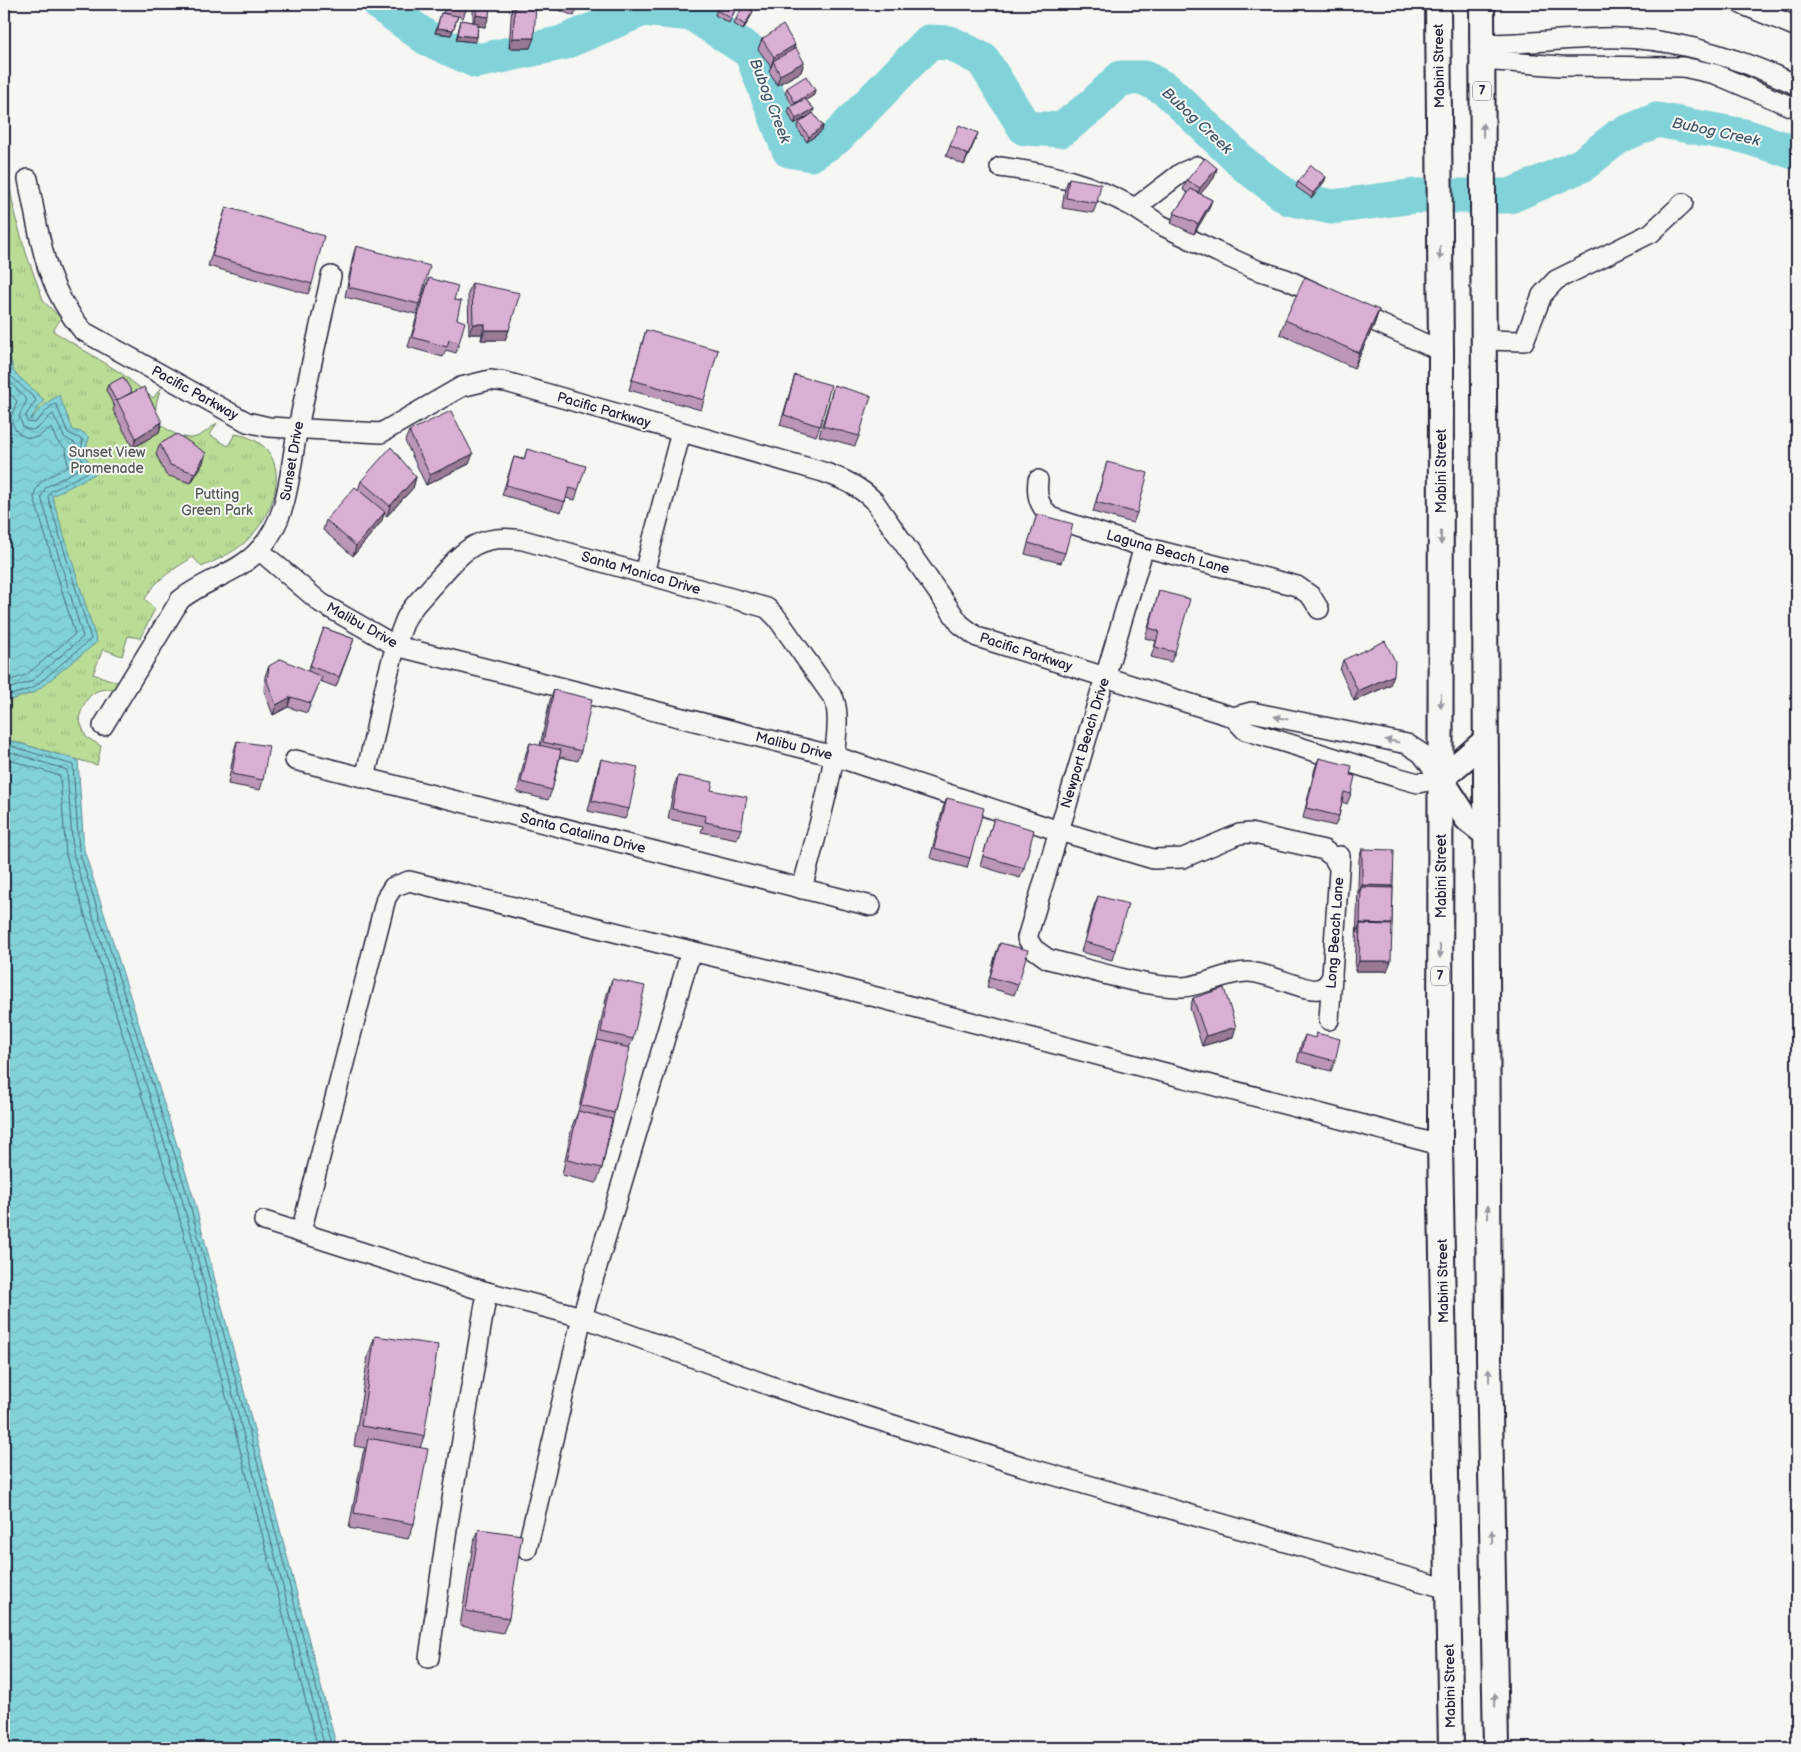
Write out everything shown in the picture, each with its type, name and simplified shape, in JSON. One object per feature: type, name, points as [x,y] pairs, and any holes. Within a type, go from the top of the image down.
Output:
[{"type":"main road","name":"Mabini Street","points":[[1438,4],[1441,351],[1440,1145],[1451,1748]]},
{"type":"main road","name":"7","points":[[1482,4],[1489,1357],[1496,1748]]},
{"type":"main road","points":[[1485,741],[1441,780],[1467,819],[1486,834]]},
{"type":"street","points":[[1741,4],[1797,27]]},
{"type":"street","points":[[1482,52],[1522,44],[1601,37],[1637,38],[1676,44],[1731,58],[1797,85]]},
{"type":"street","points":[[1482,52],[1552,66],[1683,67],[1715,74],[1797,109]]},
{"type":"street","points":[[1135,208],[1181,173],[1197,166]]},
{"type":"street","points":[[1000,167],[1042,173],[1088,184],[1135,208],[1161,225],[1217,252],[1257,270],[1286,279],[1363,317],[1441,351]]},
{"type":"street","name":"Pacific Parkway","points":[[28,178],[46,264],[55,290],[69,313],[83,330],[247,422],[269,427],[381,433],[461,387],[490,380],[506,382],[823,472],[843,478],[861,489],[874,501],[960,624],[968,632],[989,642],[1234,716],[1252,712],[1407,744],[1422,753],[1441,780],[1418,783],[1354,764],[1245,730],[1234,716]]},
{"type":"street","points":[[1483,340],[1524,341],[1542,295],[1556,280],[1652,233],[1683,203]]},
{"type":"street","name":"Sunset Drive","points":[[103,726],[180,600],[196,587],[241,564],[259,550],[274,530],[285,504],[298,429],[331,276]]},
{"type":"street","points":[[644,573],[681,432]]},
{"type":"street","name":"Laguna Beach Lane","points":[[1038,480],[1036,495],[1040,505],[1050,516],[1144,547],[1296,586],[1311,596],[1319,609]]},
{"type":"street","name":"Santa Monica Drive","points":[[365,778],[396,646],[409,612],[464,550],[482,542],[503,537],[523,540],[767,608],[777,618],[834,699],[838,710],[834,756],[802,889]]},
{"type":"street","name":"Newport Beach Drive","points":[[1144,547],[1026,938],[1034,949],[1048,959],[1152,984],[1182,987],[1238,972],[1249,972],[1288,981],[1307,989],[1318,990],[1326,986],[1332,977]]},
{"type":"street","name":"Malibu Drive","points":[[259,550],[321,603],[396,646],[834,756],[1059,831],[1153,859],[1183,858],[1239,834],[1250,833],[1324,850],[1334,857],[1339,867]]},
{"type":"street","points":[[1354,764],[1362,736]]},
{"type":"street","name":"Santa Catalina Drive","points":[[295,760],[872,906]]},
{"type":"street","name":"Long Beach Lane","points":[[1329,1020],[1340,847]]},
{"type":"street","points":[[301,1232],[386,898],[393,887],[409,881],[796,976],[1440,1145]]},
{"type":"street","points":[[527,1548],[582,1317],[691,951]]},
{"type":"street","points":[[264,1221],[487,1292],[582,1317],[770,1386],[1022,1466],[1448,1589]]},
{"type":"street","points":[[429,1658],[447,1529],[487,1292]]},
{"type":"green space","points":[[4,153],[15,216],[27,256],[44,302],[61,318],[53,331],[121,373],[153,398],[161,388],[156,404],[156,416],[159,422],[171,432],[186,438],[194,438],[217,423],[210,435],[228,446],[235,434],[255,440],[268,451],[275,465],[276,481],[273,499],[266,516],[256,531],[238,548],[202,567],[193,557],[166,575],[154,586],[145,599],[155,609],[140,638],[128,636],[122,656],[103,649],[93,674],[120,683],[117,690],[102,690],[91,695],[84,705],[79,719],[86,737],[101,746],[97,765],[4,739],[4,702],[35,692],[6,364],[9,349],[4,333]]},
{"type":"water","points":[[4,337],[14,372],[44,400],[29,421],[48,402],[59,395],[73,430],[84,433],[89,438],[84,455],[97,473],[52,496],[97,642],[35,692],[4,702]]},
{"type":"water","points":[[4,739],[78,760],[84,850],[193,1196],[337,1748],[4,1748]]},
{"type":"building","points":[[450,4],[468,4],[467,8]]},
{"type":"building","points":[[477,4],[490,4],[489,17],[476,15]]},
{"type":"building","points":[[515,4],[536,4],[534,38],[513,38]]},
{"type":"building","points":[[719,4],[738,4],[731,18],[716,10]]},
{"type":"building","points":[[743,6],[753,11],[745,25],[736,19]]},
{"type":"building","points":[[441,13],[458,16],[453,30],[437,28]]},
{"type":"building","points":[[461,20],[478,23],[477,37],[458,35]]},
{"type":"building","points":[[783,25],[795,45],[774,57],[762,39]]},
{"type":"building","points":[[796,48],[804,62],[780,75],[773,61]]},
{"type":"building","points":[[806,76],[815,90],[795,103],[787,88]]},
{"type":"building","points":[[805,99],[814,109],[796,119],[790,107]]},
{"type":"building","points":[[813,113],[823,126],[809,137],[799,123]]},
{"type":"building","points":[[959,125],[978,133],[968,155],[950,146]]},
{"type":"building","points":[[1205,158],[1217,168],[1200,188],[1187,180]]},
{"type":"building","points":[[1311,165],[1326,177],[1313,193],[1298,182]]},
{"type":"building","points":[[1069,178],[1101,184],[1097,203],[1066,198]]},
{"type":"building","points":[[1191,189],[1212,200],[1198,224],[1174,213]]},
{"type":"building","points":[[226,207],[324,236],[312,284],[212,256]]},
{"type":"building","points":[[356,246],[430,266],[419,304],[348,287]]},
{"type":"building","points":[[1305,277],[1379,310],[1359,353],[1285,320]]},
{"type":"building","points":[[429,278],[458,286],[454,300],[461,301],[457,319],[465,322],[459,343],[449,340],[447,347],[412,337]]},
{"type":"building","points":[[472,283],[520,293],[509,330],[485,330],[485,324],[473,324]]},
{"type":"building","points":[[646,330],[718,350],[704,400],[632,380]]},
{"type":"building","points":[[795,375],[831,385],[820,426],[784,415]]},
{"type":"building","points":[[123,377],[132,392],[116,401],[108,385]]},
{"type":"building","points":[[834,385],[871,396],[859,436],[823,426]]},
{"type":"building","points":[[144,387],[162,422],[136,438],[117,400]]},
{"type":"building","points":[[451,411],[473,454],[430,475],[409,431]]},
{"type":"building","points":[[177,434],[206,453],[195,473],[170,465],[160,444]]},
{"type":"building","points":[[391,447],[416,477],[390,506],[361,481]]},
{"type":"building","points":[[527,449],[586,466],[578,490],[569,488],[565,502],[506,485],[514,457],[524,460]]},
{"type":"building","points":[[1107,462],[1148,473],[1137,513],[1096,502]]},
{"type":"building","points":[[355,487],[385,512],[356,546],[326,520]]},
{"type":"building","points":[[1037,514],[1073,524],[1065,553],[1028,543]]},
{"type":"building","points":[[1159,591],[1190,599],[1175,652],[1155,647],[1159,631],[1149,628]]},
{"type":"building","points":[[324,628],[354,639],[339,677],[310,666]]},
{"type":"building","points":[[1385,641],[1395,661],[1394,675],[1358,691],[1343,660]]},
{"type":"building","points":[[281,659],[322,677],[311,703],[291,697],[276,705],[267,681],[269,666]]},
{"type":"building","points":[[554,690],[592,699],[581,751],[543,742]]},
{"type":"building","points":[[237,741],[269,746],[263,780],[232,774]]},
{"type":"building","points":[[530,743],[561,750],[552,790],[521,782]]},
{"type":"building","points":[[1319,758],[1352,766],[1350,775],[1355,776],[1351,794],[1344,792],[1339,816],[1306,808]]},
{"type":"building","points":[[601,759],[638,767],[629,809],[592,801]]},
{"type":"building","points":[[678,776],[713,782],[711,790],[747,797],[741,829],[705,822],[706,816],[672,809]]},
{"type":"building","points":[[947,798],[984,808],[970,858],[934,848]]},
{"type":"building","points":[[994,818],[1034,830],[1024,868],[983,856]]},
{"type":"building","points":[[1362,849],[1394,850],[1393,886],[1362,885]]},
{"type":"building","points":[[1361,887],[1393,888],[1392,924],[1360,923]]},
{"type":"building","points":[[1098,896],[1128,904],[1115,950],[1085,942]]},
{"type":"building","points":[[1360,924],[1392,925],[1391,961],[1359,961]]},
{"type":"building","points":[[1000,943],[1028,950],[1018,985],[990,977]]},
{"type":"building","points":[[612,979],[645,986],[633,1039],[601,1032]]},
{"type":"building","points":[[1224,988],[1236,1027],[1206,1036],[1193,998]]},
{"type":"building","points":[[1316,1033],[1340,1039],[1335,1061],[1301,1052],[1305,1035],[1315,1038]]},
{"type":"building","points":[[597,1040],[630,1048],[614,1113],[581,1105]]},
{"type":"building","points":[[578,1111],[612,1119],[602,1168],[567,1160]]},
{"type":"building","points":[[375,1336],[438,1345],[424,1436],[361,1426]]},
{"type":"building","points":[[368,1438],[428,1449],[414,1524],[354,1513]]},
{"type":"building","points":[[479,1529],[522,1535],[509,1618],[466,1611]]},
{"type":"waterway","name":"Bubog Creek","points":[[380,4],[427,38],[477,61],[562,43],[643,9],[693,14],[751,52],[789,150],[811,154],[836,138],[929,42],[950,43],[983,60],[1025,128],[1061,130],[1093,105],[1121,78],[1145,78],[1167,90],[1245,165],[1289,198],[1332,207],[1415,196],[1510,196],[1582,165],[1619,136],[1657,120],[1744,136],[1797,153]]},
{"type":"park label","name":"Sunset View Promenade","points":[[107,460]]},
{"type":"park label","name":"Putting Green Park","points":[[217,502]]}]
